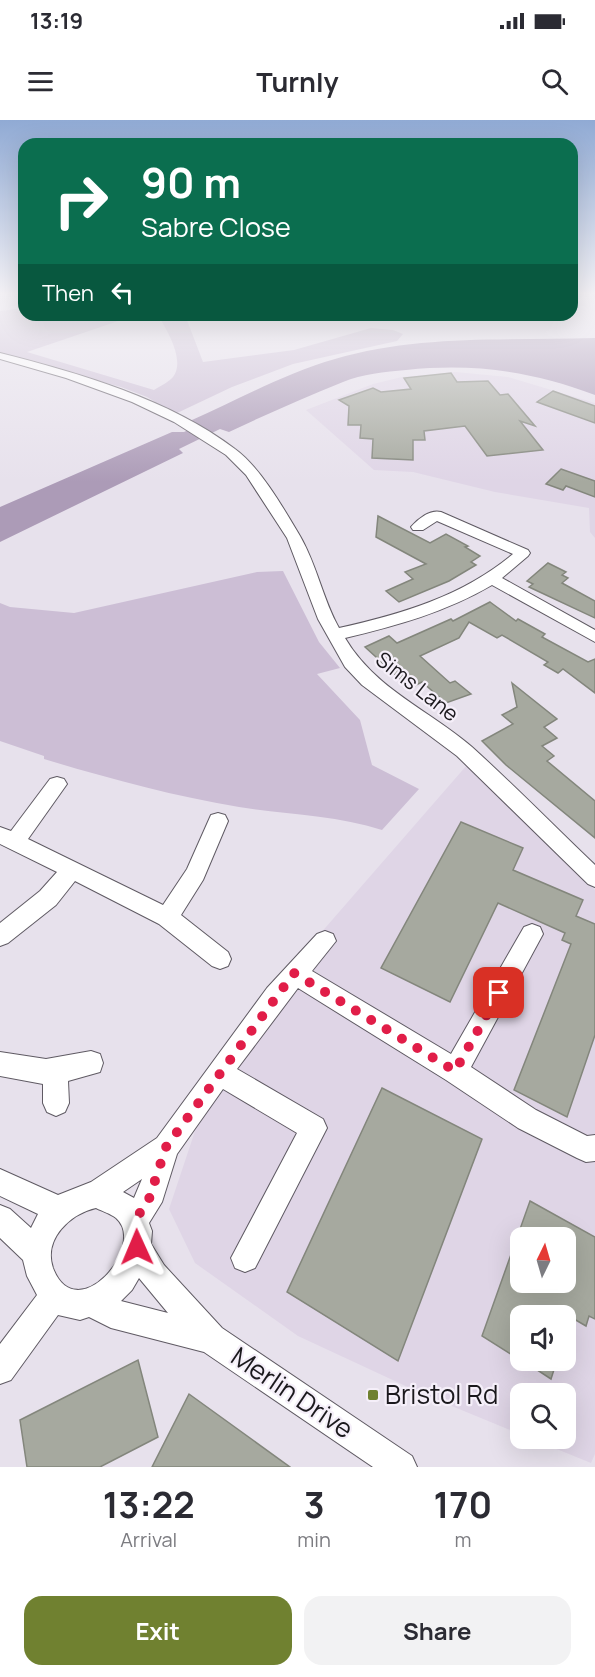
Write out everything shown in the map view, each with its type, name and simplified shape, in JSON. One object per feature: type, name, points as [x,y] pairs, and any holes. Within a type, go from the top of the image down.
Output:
[{"type":"street","name":"Sims Lane","points":[[3,357],[135,397],[181,421],[179,422],[231,452],[251,473],[294,538],[334,635],[351,663],[368,681],[464,751],[595,878]]},
{"type":"street","points":[[334,635],[424,611],[492,579],[523,553],[436,515],[418,527]]},
{"type":"street","points":[[492,579],[595,637]]},
{"type":"street","points":[[57,784],[8,838],[167,917],[220,959]]},
{"type":"street","points":[[167,917],[196,874],[218,821]]},
{"type":"street","points":[[0,936],[48,898],[72,870]]},
{"type":"street","points":[[455,1071],[532,934]]},
{"type":"street","points":[[166,1147],[97,1194],[70,1201],[48,1223],[38,1254],[39,1270],[44,1285],[54,1296],[79,1305],[93,1303],[110,1294],[123,1282],[133,1265],[136,1234],[166,1147],[294,973],[326,941]]},
{"type":"street","points":[[294,973],[455,1071],[527,1119],[586,1149],[595,1148]]},
{"type":"street","points":[[0,1064],[23,1071],[55,1072],[91,1063]]},
{"type":"street","points":[[55,1072],[56,1102]]},
{"type":"street","points":[[219,1073],[314,1128],[245,1258]]},
{"type":"street","points":[[0,1182],[59,1210]]},
{"type":"street","points":[[97,1194],[113,1198],[125,1207],[136,1234]]},
{"type":"street","points":[[0,1219],[38,1254]]},
{"type":"street","name":"Merlin Drive","points":[[136,1234],[154,1275],[212,1338],[401,1467]]},
{"type":"street","points":[[0,1369],[54,1296]]},
{"type":"street","name":"Merlin Drive","points":[[93,1303],[111,1313],[212,1338]]},
{"type":"shaded area","points":[[10,357],[43,357],[154,390],[173,377],[176,370],[176,357],[201,357],[203,362],[242,357],[325,357],[293,364],[232,387],[175,414],[147,397],[121,387]]},
{"type":"shaded area","points":[[344,357],[595,357],[595,395],[548,380],[479,369],[431,368],[358,377],[229,432],[220,429],[179,449],[183,453],[0,542],[0,507],[172,432],[184,432],[195,427],[192,420],[281,379]]},
{"type":"shaded area","points":[[455,372],[508,377],[595,403],[595,538],[590,532],[589,508],[495,492],[413,472],[374,470],[306,410],[373,384],[402,377]]},
{"type":"shaded area","points":[[283,571],[319,642],[340,668],[317,674],[360,720],[372,765],[419,789],[382,830],[347,821],[257,810],[165,792],[44,759],[44,756],[0,741],[0,603],[10,607],[74,613],[257,572]]},
{"type":"shaded area","points":[[467,765],[595,890],[595,1454],[591,1463],[557,1449],[576,1449],[576,1383],[510,1383],[510,1430],[425,1395],[298,1336],[195,1263],[169,1209],[195,1131],[306,950]]},
{"type":"building","points":[[451,373],[457,382],[488,381],[500,395],[508,394],[535,426],[520,421],[543,450],[487,456],[465,426],[424,431],[425,440],[413,440],[413,460],[372,458],[373,439],[360,438],[361,425],[348,425],[349,406],[339,400],[373,388],[381,392],[411,389],[404,378]]},
{"type":"building","points":[[553,391],[595,406],[595,423],[537,402]]},
{"type":"building","points":[[561,469],[595,481],[595,497],[566,486],[563,490],[546,484]]},
{"type":"building","points":[[378,516],[430,543],[446,534],[468,546],[465,547],[480,556],[471,562],[476,565],[449,581],[399,602],[386,591],[413,579],[405,572],[426,564],[376,537]]},
{"type":"building","points":[[548,563],[566,572],[562,575],[568,578],[562,583],[595,601],[595,618],[529,587],[533,584],[527,581]]},
{"type":"building","points":[[490,602],[516,621],[518,619],[545,634],[542,637],[588,662],[595,659],[595,693],[563,669],[558,673],[544,665],[548,662],[502,635],[497,638],[469,622],[459,638],[420,656],[450,683],[455,681],[471,694],[446,703],[422,682],[410,688],[365,647],[389,636],[397,643],[451,619],[453,621]]},
{"type":"building","points":[[512,683],[557,719],[544,727],[557,738],[542,746],[554,756],[547,761],[595,801],[595,838],[506,765],[482,741],[513,724],[502,715],[517,707]]},
{"type":"building","points":[[461,822],[523,848],[513,870],[583,900],[576,916],[595,924],[595,1035],[567,1117],[514,1090],[571,944],[562,940],[565,933],[498,903],[450,1002],[381,968]]},
{"type":"building","points":[[382,1088],[482,1139],[398,1361],[287,1292]]},
{"type":"building","points":[[530,1201],[595,1237],[595,1319],[589,1316],[586,1326],[576,1320],[576,1305],[510,1305],[510,1354],[482,1336],[510,1257],[510,1293],[576,1293],[576,1227],[521,1227]]},
{"type":"building","points":[[138,1360],[158,1437],[100,1467],[27,1467],[20,1420]]},
{"type":"building","points":[[539,1371],[554,1371],[551,1379]]},
{"type":"building","points":[[189,1394],[290,1467],[152,1467]]},
{"type":"place","name":"Bristol Rd","points":[[373,1395]]},
{"type":"route","points":[[137,1247],[134,1221],[148,1202],[166,1147],[294,973],[455,1071],[499,993]]}]
